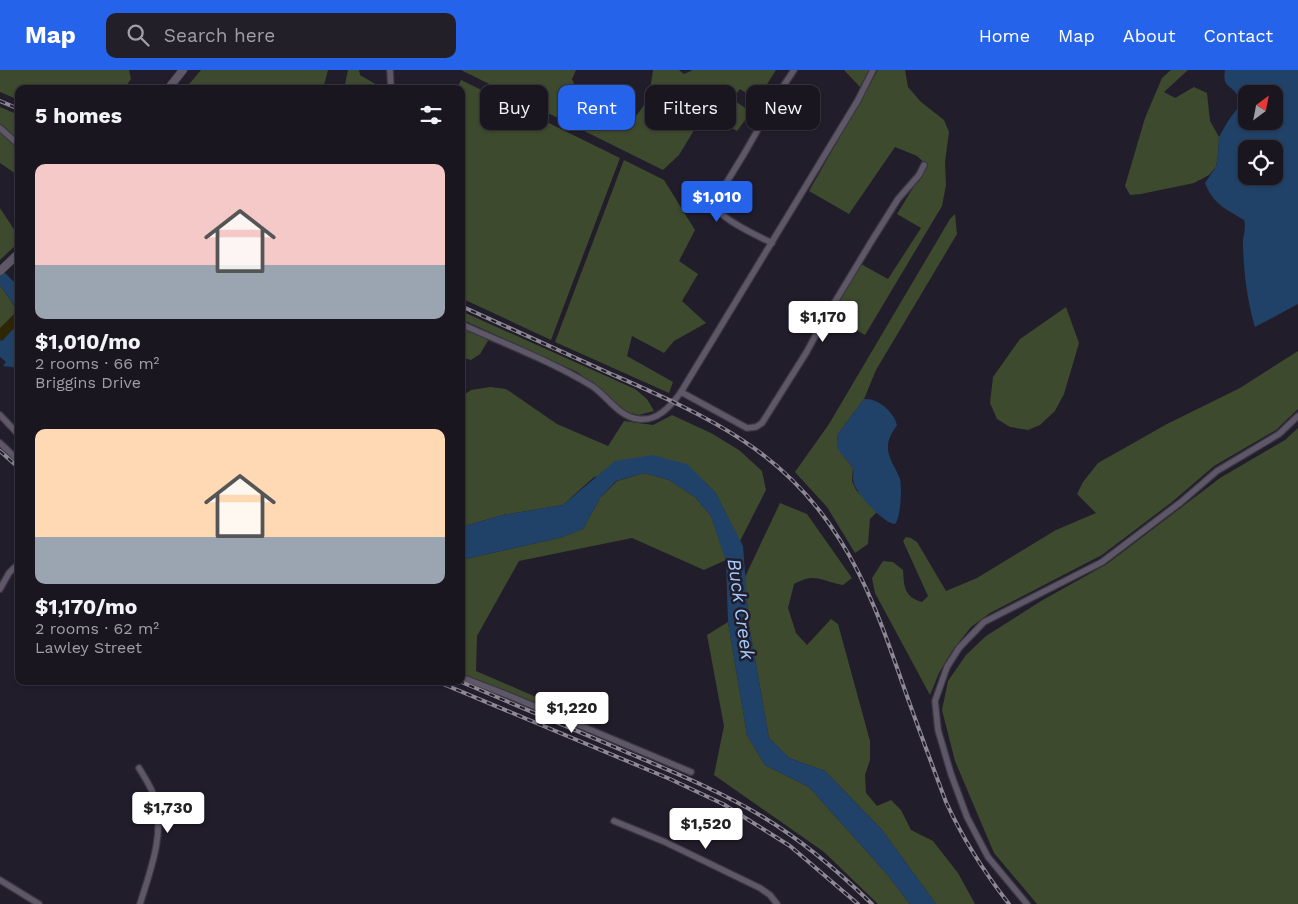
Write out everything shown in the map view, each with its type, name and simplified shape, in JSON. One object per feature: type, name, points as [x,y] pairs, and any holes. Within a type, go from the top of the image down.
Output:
[{"type":"main road","points":[[171,85],[183,70]]},
{"type":"main road","points":[[0,270],[15,258]]},
{"type":"street","points":[[390,70],[392,85]]},
{"type":"street","points":[[772,243],[738,225],[716,209],[714,203],[794,70]]},
{"type":"street","points":[[465,326],[575,376],[595,388],[624,414],[639,420],[656,416],[674,402],[681,392],[858,100],[873,70]]},
{"type":"street","points":[[0,128],[15,141]]},
{"type":"street","points":[[681,392],[747,428],[756,427],[762,423],[806,353],[871,242],[898,199],[919,175],[924,165]]},
{"type":"street","points":[[0,415],[15,431]]},
{"type":"street","points":[[1028,904],[988,857],[967,817],[951,774],[938,730],[935,701],[947,667],[959,648],[984,622],[1102,562],[1181,502],[1217,471],[1279,434],[1298,416]]},
{"type":"street","points":[[0,443],[15,457]]},
{"type":"street","points":[[0,589],[9,573],[15,567]]},
{"type":"street","points":[[465,679],[691,772]]},
{"type":"street","points":[[139,768],[151,788],[158,810],[157,843],[140,904]]},
{"type":"street","points":[[614,821],[665,842],[760,888],[770,895],[776,904]]},
{"type":"street","points":[[0,880],[39,904]]},
{"type":"green space","points":[[0,70],[129,70],[131,79],[127,85],[15,85],[15,98],[0,92]]},
{"type":"green space","points":[[201,70],[328,70],[324,85],[188,85]]},
{"type":"green space","points":[[348,70],[359,70],[360,75],[377,85],[345,85]]},
{"type":"green space","points":[[461,70],[576,70],[572,79],[575,85],[558,85],[558,118],[548,113],[548,85],[491,85]]},
{"type":"green space","points":[[653,70],[679,70],[684,74],[693,70],[776,70],[766,85],[746,85],[746,93],[740,89],[736,94],[736,85],[650,85]]},
{"type":"green space","points":[[844,70],[869,70],[860,87]]},
{"type":"green space","points":[[878,70],[905,70],[908,87],[921,102],[944,120],[949,132],[945,162],[946,185],[942,206],[865,335],[831,316],[861,264],[888,279],[921,228],[897,214],[927,165],[917,156],[895,147],[849,214],[809,191]]},
{"type":"green space","points":[[1171,70],[1188,70],[1164,92],[1175,98],[1194,87],[1207,93],[1210,121],[1219,137],[1216,167],[1209,175],[1194,183],[1130,195],[1125,186],[1145,118],[1162,78]]},
{"type":"green space","points":[[461,80],[480,89],[480,130],[548,130],[548,123],[558,128],[558,130],[563,130],[620,158],[551,340],[465,300],[465,85],[459,85]]},
{"type":"green space","points":[[736,102],[746,109],[746,119],[737,131],[735,130]]},
{"type":"green space","points":[[645,103],[645,130],[694,130],[679,155],[663,170],[582,130],[635,130],[635,117]]},
{"type":"green space","points":[[0,107],[15,113],[15,138],[0,125]]},
{"type":"green space","points":[[0,132],[15,145],[15,173],[0,163]]},
{"type":"green space","points":[[624,160],[664,180],[695,230],[679,261],[698,274],[682,301],[706,323],[674,341],[664,353],[632,336],[627,356],[673,382],[669,393],[555,342]]},
{"type":"green space","points":[[0,208],[15,231],[15,246],[0,260]]},
{"type":"green space","points":[[955,214],[957,234],[876,370],[864,399],[838,434],[839,448],[853,468],[852,481],[856,490],[877,512],[870,519],[868,544],[855,553],[827,507],[795,472],[829,424],[950,219]]},
{"type":"green space","points":[[0,285],[15,307],[15,322],[0,339]]},
{"type":"green space","points":[[1066,307],[1079,343],[1064,394],[1055,411],[1040,425],[1028,430],[1010,427],[997,419],[990,403],[993,377],[1020,339]]},
{"type":"green space","points":[[465,313],[635,389],[647,399],[654,411],[639,415],[627,412],[577,372],[465,321]]},
{"type":"green space","points":[[465,330],[489,339],[480,354],[471,360],[465,358]]},
{"type":"green space","points":[[1298,351],[1298,409],[1276,430],[1214,466],[1172,502],[1102,555],[990,613],[971,627],[952,651],[939,673],[930,695],[875,593],[872,578],[883,561],[893,562],[903,570],[908,594],[922,602],[928,596],[903,541],[906,537],[917,542],[946,591],[977,578],[1056,530],[1096,513],[1077,494],[1083,482],[1098,463],[1167,424],[1240,388]]},
{"type":"green space","points":[[490,387],[506,389],[557,424],[608,446],[624,421],[653,425],[672,415],[711,433],[739,450],[762,471],[766,490],[740,541],[715,492],[687,465],[594,477],[563,505],[503,515],[465,526],[465,394],[471,390]]},
{"type":"green space","points":[[1298,428],[1298,904],[1037,904],[994,853],[955,761],[942,710],[948,681],[966,655],[986,636],[1041,601],[1107,564],[1220,478],[1285,440]]},
{"type":"green space","points":[[644,473],[669,480],[695,497],[711,516],[726,560],[704,570],[632,538],[519,561],[477,636],[476,671],[543,700],[539,704],[465,675],[465,559],[559,538],[583,529],[600,498],[617,481]]},
{"type":"green space","points":[[780,503],[807,514],[852,578],[843,585],[818,578],[801,580],[794,584],[788,608],[796,633],[807,645],[831,619],[838,624],[870,741],[870,760],[865,775],[866,793],[877,806],[891,800],[901,810],[911,830],[933,841],[958,873],[975,904],[936,904],[882,830],[825,771],[789,758],[769,738],[749,625],[745,577]]},
{"type":"green space","points":[[728,622],[747,735],[765,765],[809,787],[886,873],[910,904],[878,904],[824,852],[714,775],[724,726],[707,635]]},
{"type":"sand","points":[[15,313],[15,336],[0,342],[0,328]]},
{"type":"water","points":[[1225,70],[1298,70],[1298,304],[1255,327],[1245,277],[1244,220],[1216,201],[1205,183],[1216,167],[1219,137],[1238,108],[1238,130],[1283,130],[1283,85],[1238,85],[1238,96],[1225,80]]},
{"type":"water","points":[[0,268],[15,283],[15,306],[0,285]]},
{"type":"water","points":[[15,327],[15,368],[3,366],[6,362],[0,357],[0,340],[2,341]]},
{"type":"water","points":[[864,399],[880,403],[893,415],[897,425],[888,443],[889,454],[901,483],[900,509],[895,524],[884,519],[860,495],[853,482],[853,468],[837,448],[838,434]]},
{"type":"water","name":"Buck Creek","points":[[652,455],[687,464],[715,492],[743,546],[749,625],[769,738],[789,758],[825,771],[882,830],[936,904],[910,904],[886,873],[809,787],[765,765],[747,735],[728,622],[726,561],[711,516],[695,497],[669,480],[644,473],[616,481],[600,498],[583,529],[559,538],[465,559],[465,526],[503,515],[563,505],[615,461]]},
{"type":"railway","points":[[0,101],[15,107]]},
{"type":"railway","points":[[465,308],[644,388],[709,420],[767,458],[793,481],[818,508],[840,540],[867,591],[946,802],[959,829],[974,855],[1009,904]]},
{"type":"railway","points":[[0,451],[15,464]]},
{"type":"railway","points":[[465,684],[679,774],[747,808],[778,826],[806,847],[834,869],[872,904]]},
{"type":"railway","points":[[446,685],[670,779],[723,804],[790,846],[858,904]]}]
